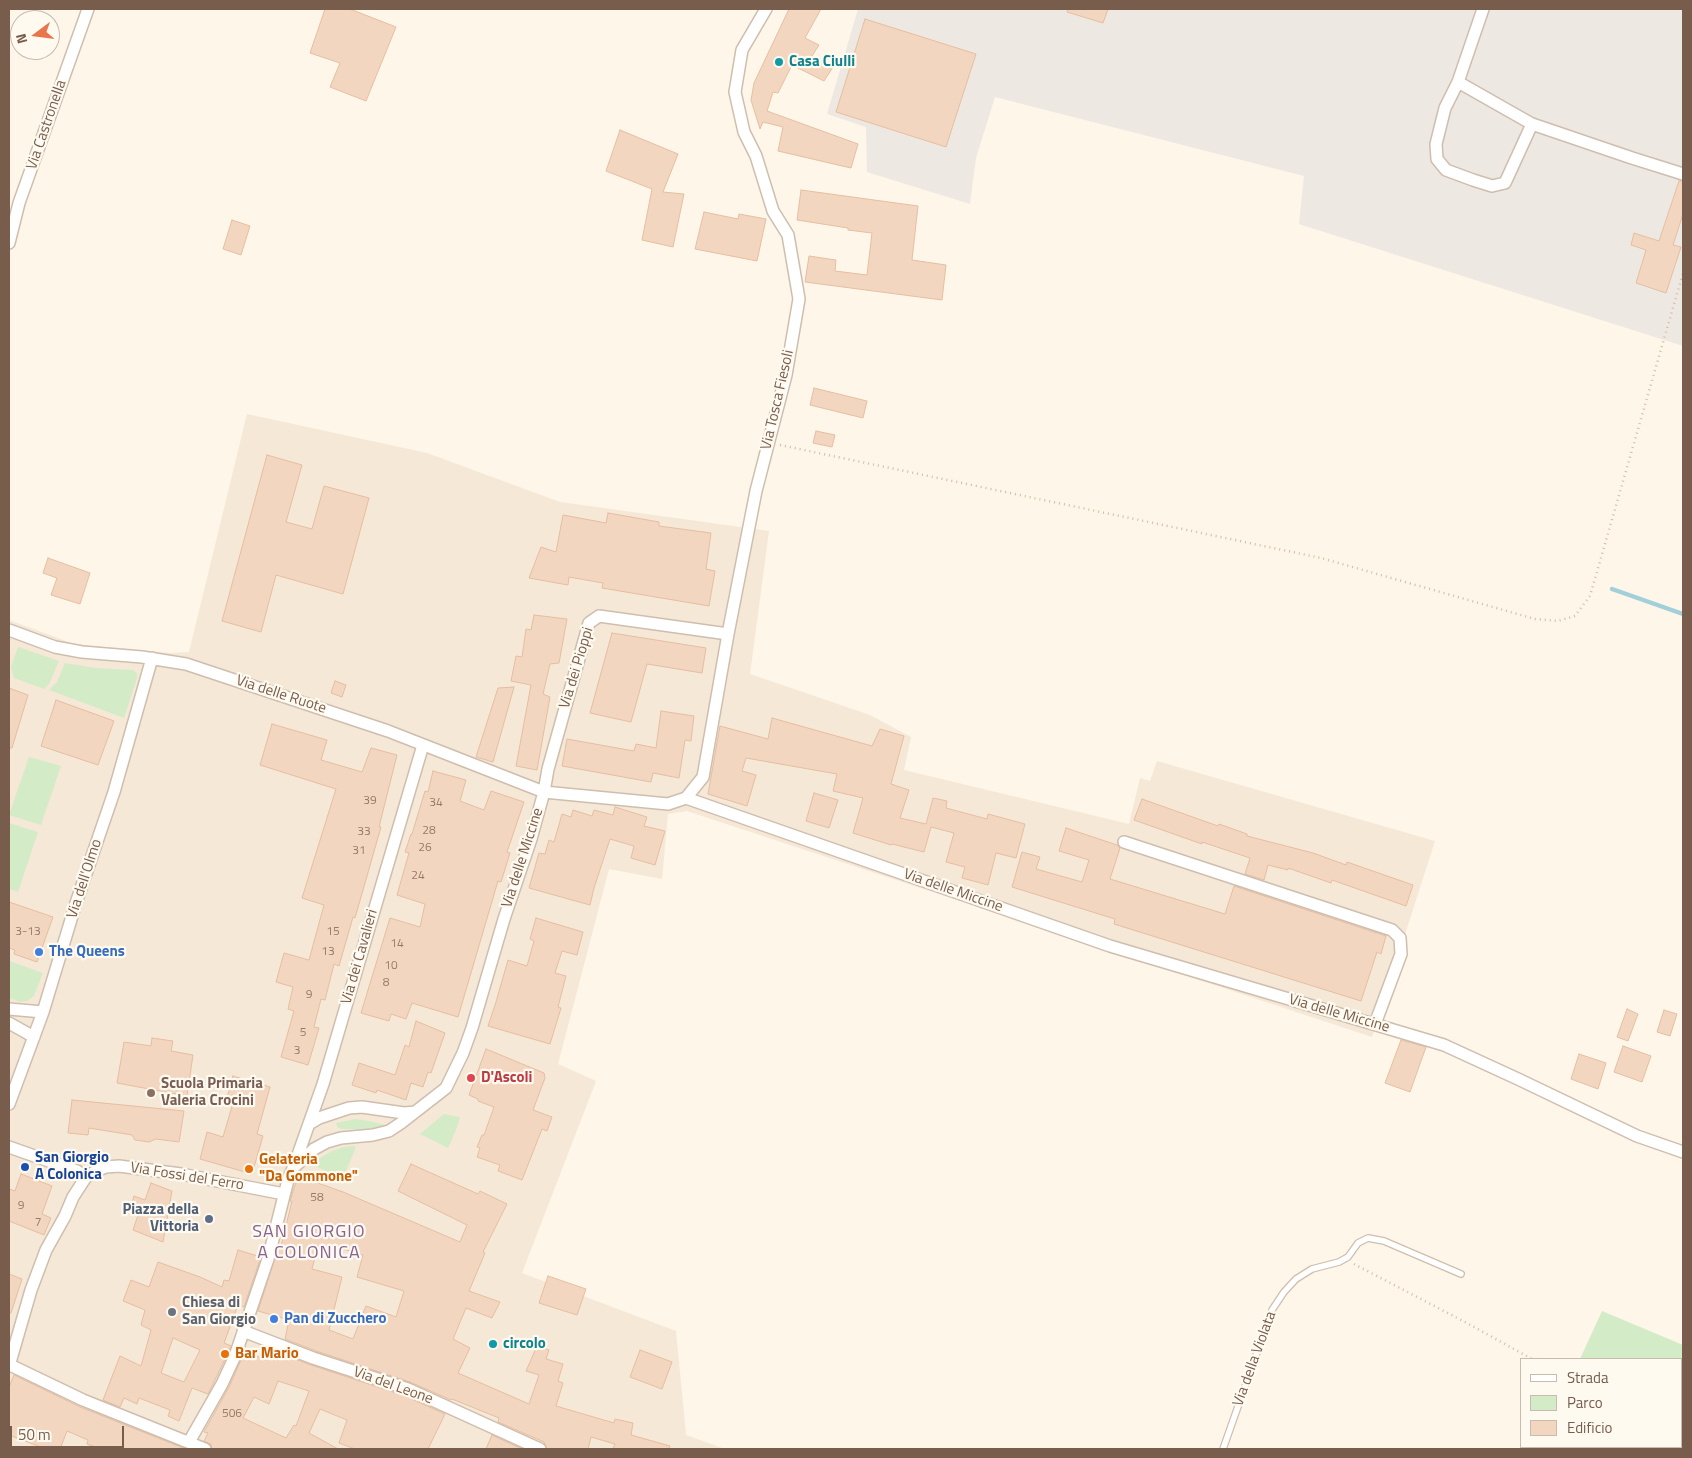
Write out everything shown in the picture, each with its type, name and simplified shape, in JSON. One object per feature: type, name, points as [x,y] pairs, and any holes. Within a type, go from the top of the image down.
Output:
[{"type":"street","name":"Via Castronella","points":[[9,243],[19,203],[88,9]]},
{"type":"street","name":"Via Tosca Fiesoli","points":[[686,798],[703,777],[756,491],[786,374],[798,299],[788,234],[773,211],[756,156],[744,132],[735,92],[742,50],[766,9]]},
{"type":"street","points":[[1482,9],[1458,82],[1444,108],[1436,144],[1437,159],[1446,170],[1472,180],[1492,186],[1505,183],[1532,124]]},
{"type":"street","points":[[1458,82],[1532,124],[1683,174]]},
{"type":"street","name":"Via dei Pioppi","points":[[544,792],[548,769],[589,623],[599,616],[728,634]]},
{"type":"street","name":"Via delle Ruote","points":[[9,630],[56,646],[82,652],[152,658],[186,664],[333,712],[544,792]]},
{"type":"street","name":"Via dell'Olmo","points":[[10,1101],[43,1012],[76,903],[114,792],[152,658]]},
{"type":"street","name":"Via dei Cavalieri","points":[[294,1168],[323,1084],[423,745]]},
{"type":"street","name":"Via delle Miccine","points":[[189,1442],[222,1384],[235,1356],[268,1259],[288,1180],[294,1168],[314,1149],[327,1142],[341,1138],[373,1135],[389,1130],[446,1088],[464,1053],[544,792],[668,804],[686,798],[1110,946],[1444,1045],[1518,1078],[1636,1136],[1683,1152]]},
{"type":"street","points":[[1124,842],[1392,930],[1400,938],[1401,954],[1375,1024]]},
{"type":"street","points":[[9,1009],[43,1012]]},
{"type":"street","points":[[9,1023],[34,1038]]},
{"type":"street","points":[[9,1080],[10,1101]]},
{"type":"street","points":[[309,1124],[319,1118],[348,1108],[362,1107],[404,1113],[415,1112]]},
{"type":"street","points":[[9,1147],[77,1171],[86,1177],[73,1197],[46,1250],[31,1290],[9,1365],[83,1400],[205,1449]]},
{"type":"street","name":"Via Fossi del Ferro","points":[[86,1177],[106,1167],[119,1166],[181,1174],[284,1194]]},
{"type":"street","name":"Via del Leone","points":[[244,1331],[313,1358],[408,1389],[540,1449]]},
{"type":"lane","name":"Via della Violata","points":[[1223,1449],[1272,1310],[1284,1292],[1296,1279],[1312,1269],[1348,1257],[1358,1243],[1368,1238],[1377,1238],[1461,1274]]},
{"type":"path","points":[[768,443],[1321,558],[1535,619],[1558,622],[1575,616],[1590,596],[1683,273]]},
{"type":"path","points":[[1343,1259],[1530,1358]]},
{"type":"shaded area","points":[[858,9],[1683,9],[1683,346],[1299,224],[1304,176],[995,97],[976,158],[970,204],[867,172],[866,127],[827,114]]},
{"type":"shaded area","points":[[247,414],[427,453],[560,502],[769,531],[750,674],[870,715],[911,737],[904,770],[1129,824],[1140,778],[1150,781],[1157,761],[1435,841],[1372,1037],[687,811],[668,814],[662,879],[609,869],[558,1064],[596,1081],[522,1273],[676,1331],[686,1435],[725,1449],[9,1449],[9,620],[74,644],[171,653],[189,652]]},
{"type":"green space","points":[[18,647],[59,661],[49,684],[44,689],[14,678],[11,667]]},
{"type":"green space","points":[[65,663],[95,668],[133,670],[137,673],[124,718],[49,690],[57,682]]},
{"type":"green space","points":[[29,757],[61,766],[41,825],[9,815]]},
{"type":"green space","points":[[9,823],[38,832],[18,892],[9,889]]},
{"type":"green space","points":[[9,961],[43,973],[34,996],[27,1001],[21,1002],[9,998]]},
{"type":"green space","points":[[444,1114],[460,1117],[448,1148],[420,1134]]},
{"type":"green space","points":[[355,1119],[385,1125],[358,1129],[341,1129],[337,1127],[336,1123]]},
{"type":"green space","points":[[356,1147],[343,1178],[310,1164],[332,1151]]},
{"type":"green space","points":[[1602,1311],[1683,1345],[1683,1447],[1682,1358],[1580,1358]]},
{"type":"building","points":[[325,9],[350,9],[396,27],[366,101],[330,87],[340,63],[310,53]]},
{"type":"building","points":[[789,9],[821,9],[805,38],[819,45],[812,56],[833,67],[824,81],[792,65],[778,93],[773,92],[767,111],[858,144],[851,168],[778,151],[783,127],[763,122],[760,129],[751,100],[754,83]]},
{"type":"building","points":[[1068,9],[1108,9],[1103,23],[1067,12]]},
{"type":"building","points":[[865,19],[976,54],[946,147],[836,112]]},
{"type":"building","points":[[620,130],[678,154],[663,192],[684,194],[673,247],[642,240],[652,189],[606,171]]},
{"type":"building","points":[[1679,181],[1683,181],[1683,214],[1673,245],[1681,247],[1666,293],[1636,283],[1646,250],[1631,245],[1634,233],[1659,241]]},
{"type":"building","points":[[801,190],[918,206],[912,260],[946,265],[942,300],[805,282],[809,256],[836,260],[835,271],[867,275],[872,233],[797,220]]},
{"type":"building","points":[[704,212],[738,219],[739,214],[766,219],[757,261],[695,249]]},
{"type":"building","points":[[232,220],[250,226],[241,255],[223,249]]},
{"type":"building","points":[[814,388],[867,401],[863,418],[810,405]]},
{"type":"building","points":[[816,431],[835,435],[832,447],[813,443]]},
{"type":"building","points":[[267,455],[302,465],[286,522],[312,529],[324,486],[369,498],[343,594],[276,575],[261,632],[222,621]]},
{"type":"building","points":[[608,513],[659,522],[659,526],[711,533],[706,569],[715,571],[709,606],[602,588],[603,583],[569,577],[568,585],[529,578],[541,547],[556,552],[563,515],[606,523]]},
{"type":"building","points":[[48,558],[90,573],[80,604],[51,595],[57,578],[43,573]]},
{"type":"building","points":[[534,615],[567,619],[559,663],[550,664],[543,694],[550,697],[537,770],[516,766],[531,685],[511,681],[516,656],[522,657],[526,629],[531,630]]},
{"type":"building","points":[[612,633],[706,648],[702,673],[647,664],[631,722],[590,713]]},
{"type":"building","points":[[335,681],[346,685],[342,697],[331,693]]},
{"type":"building","points":[[514,687],[493,762],[476,757],[498,688]]},
{"type":"building","points":[[9,688],[28,695],[12,748],[9,748]]},
{"type":"building","points":[[56,700],[114,721],[98,765],[41,746]]},
{"type":"building","points":[[661,711],[694,716],[691,741],[685,740],[679,778],[653,773],[651,782],[562,766],[567,739],[634,751],[636,744],[656,748]]},
{"type":"building","points":[[772,718],[872,746],[880,729],[904,736],[891,784],[909,790],[900,818],[926,824],[933,798],[947,801],[946,808],[987,819],[988,814],[1025,824],[1016,858],[996,853],[988,885],[962,878],[965,867],[946,862],[954,833],[931,827],[924,852],[891,845],[853,833],[863,798],[833,791],[837,774],[746,758],[742,771],[756,775],[747,806],[708,794],[720,726],[768,739]]},
{"type":"building","points":[[272,724],[327,740],[321,760],[362,772],[371,748],[397,755],[379,827],[381,827],[355,918],[353,917],[339,966],[334,964],[325,1000],[321,999],[314,1027],[319,1028],[308,1065],[281,1057],[294,1011],[288,1009],[293,987],[276,982],[284,953],[309,960],[324,905],[302,898],[336,789],[260,765]]},
{"type":"building","points":[[433,771],[466,780],[460,801],[484,810],[491,791],[524,802],[507,852],[510,853],[501,882],[498,881],[458,1017],[412,1003],[406,1019],[391,1014],[389,1021],[361,1013],[390,918],[420,927],[425,904],[397,895],[409,853],[405,852],[425,791],[428,792]]},
{"type":"building","points":[[814,793],[838,800],[829,828],[806,821]]},
{"type":"building","points":[[1142,799],[1218,826],[1219,824],[1247,834],[1247,836],[1313,853],[1346,865],[1347,862],[1413,885],[1406,906],[1332,880],[1331,883],[1288,868],[1288,870],[1268,865],[1264,880],[1245,874],[1250,858],[1202,842],[1202,844],[1134,820]]},
{"type":"building","points":[[615,807],[647,817],[644,826],[665,831],[655,865],[631,858],[634,846],[610,839],[590,905],[529,888],[539,853],[545,854],[549,840],[554,842],[562,814],[571,817],[573,810],[592,816],[594,810],[613,815]]},
{"type":"building","points":[[1066,828],[1117,845],[1120,848],[1110,879],[1225,914],[1234,886],[1386,936],[1381,954],[1377,952],[1361,1001],[1114,924],[1115,919],[1012,887],[1022,852],[1040,857],[1036,869],[1082,882],[1089,860],[1059,851]]},
{"type":"building","points":[[9,902],[53,917],[37,962],[14,954],[15,950],[9,948]]},
{"type":"building","points":[[536,918],[583,932],[577,955],[562,951],[555,973],[566,976],[558,1007],[561,1008],[550,1044],[488,1026],[508,960],[527,966],[534,941],[530,939]]},
{"type":"building","points":[[1627,1009],[1638,1014],[1628,1041],[1617,1037]]},
{"type":"building","points":[[1664,1010],[1677,1014],[1670,1036],[1657,1032]]},
{"type":"building","points":[[416,1021],[445,1033],[431,1073],[428,1072],[423,1087],[411,1083],[406,1100],[377,1090],[376,1093],[352,1085],[359,1063],[395,1075],[405,1045],[409,1047]]},
{"type":"building","points":[[152,1038],[173,1041],[171,1051],[193,1055],[187,1096],[117,1083],[124,1042],[151,1046]]},
{"type":"building","points":[[1401,1040],[1426,1047],[1410,1092],[1385,1083]]},
{"type":"building","points":[[1623,1046],[1651,1056],[1642,1082],[1614,1072]]},
{"type":"building","points":[[486,1049],[544,1073],[545,1078],[533,1110],[552,1117],[547,1131],[542,1129],[522,1180],[498,1171],[500,1165],[477,1157],[480,1148],[477,1147],[482,1135],[484,1135],[494,1107],[478,1101],[478,1099],[469,1095]]},
{"type":"building","points":[[1579,1054],[1606,1063],[1598,1089],[1571,1079]]},
{"type":"building","points":[[233,1076],[270,1087],[257,1134],[263,1136],[252,1174],[200,1159],[207,1132],[223,1137],[233,1103],[226,1101]]},
{"type":"building","points":[[72,1100],[184,1111],[179,1142],[156,1139],[149,1142],[135,1140],[132,1135],[89,1128],[88,1135],[68,1133]]},
{"type":"building","points":[[411,1164],[478,1194],[480,1191],[507,1204],[483,1252],[485,1253],[469,1291],[500,1302],[492,1318],[466,1308],[453,1339],[470,1348],[458,1373],[529,1404],[539,1375],[526,1371],[537,1346],[549,1350],[546,1359],[563,1364],[558,1381],[563,1383],[556,1406],[614,1423],[615,1419],[633,1423],[631,1435],[670,1446],[669,1449],[613,1449],[615,1444],[591,1437],[588,1449],[547,1449],[544,1442],[498,1422],[499,1418],[410,1382],[285,1339],[289,1320],[258,1311],[279,1245],[281,1246],[292,1201],[290,1201],[298,1176],[343,1192],[460,1242],[467,1225],[398,1191]],"holes":[[[318,1246],[339,1248],[363,1255],[357,1277],[404,1291],[396,1317],[366,1306],[353,1339],[329,1330],[342,1277],[312,1269]]]},
{"type":"building","points":[[21,1174],[52,1186],[42,1214],[51,1218],[44,1235],[9,1221],[9,1189],[15,1191]]},
{"type":"building","points":[[151,1183],[172,1191],[163,1242],[133,1230],[139,1212],[130,1209],[134,1196],[145,1200]]},
{"type":"building","points":[[238,1250],[261,1257],[244,1307],[238,1305],[224,1343],[231,1346],[208,1394],[192,1388],[179,1421],[168,1416],[170,1410],[139,1398],[137,1404],[124,1398],[120,1407],[103,1400],[120,1356],[141,1366],[151,1330],[141,1325],[145,1310],[123,1301],[131,1280],[149,1287],[158,1262],[222,1287],[224,1280],[229,1281]],"holes":[[[173,1338],[200,1350],[184,1382],[161,1373]]]},
{"type":"building","points":[[9,1274],[22,1279],[11,1313],[9,1313]]},
{"type":"building","points":[[548,1276],[586,1289],[577,1315],[539,1303]]},
{"type":"building","points":[[269,1349],[405,1396],[445,1414],[428,1449],[355,1449],[339,1443],[347,1420],[320,1409],[309,1433],[338,1449],[212,1449],[211,1444],[204,1441],[208,1433],[204,1432],[229,1387],[245,1351],[265,1360]],"holes":[[[278,1381],[309,1391],[296,1426],[294,1425],[286,1438],[243,1418],[254,1397],[269,1404]]]},
{"type":"building","points":[[640,1350],[672,1362],[662,1389],[630,1377]]},
{"type":"building","points":[[14,1375],[80,1407],[186,1449],[100,1449],[87,1444],[88,1440],[67,1431],[60,1449],[46,1449],[9,1435],[9,1387]]},
{"type":"building","points":[[492,1435],[522,1449],[486,1449]]},
{"type":"waterway","points":[[1612,589],[1683,614]]},
{"type":"place","name":"Casa Ciulli","points":[[779,62]]},
{"type":"place","name":"The Queens","points":[[39,952]]},
{"type":"place","name":"D'Ascoli","points":[[471,1078]]},
{"type":"place","name":"Scuola Primaria Valeria Crocini","points":[[151,1093]]},
{"type":"place","name":"San Giorgio A Colonica","points":[[25,1167]]},
{"type":"place","name":"Gelateria \"Da Gommone\"","points":[[249,1169]]},
{"type":"place","name":"Piazza della Vittoria","points":[[209,1219]]},
{"type":"place","name":"Chiesa di San Giorgio","points":[[172,1312]]},
{"type":"place","name":"Pan di Zucchero","points":[[274,1319]]},
{"type":"place","name":"circolo","points":[[493,1344]]},
{"type":"place","name":"Bar Mario","points":[[225,1354]]},
{"type":"district","name":"SAN GIORGIO A COLONICA","points":[[309,1243]]}]
